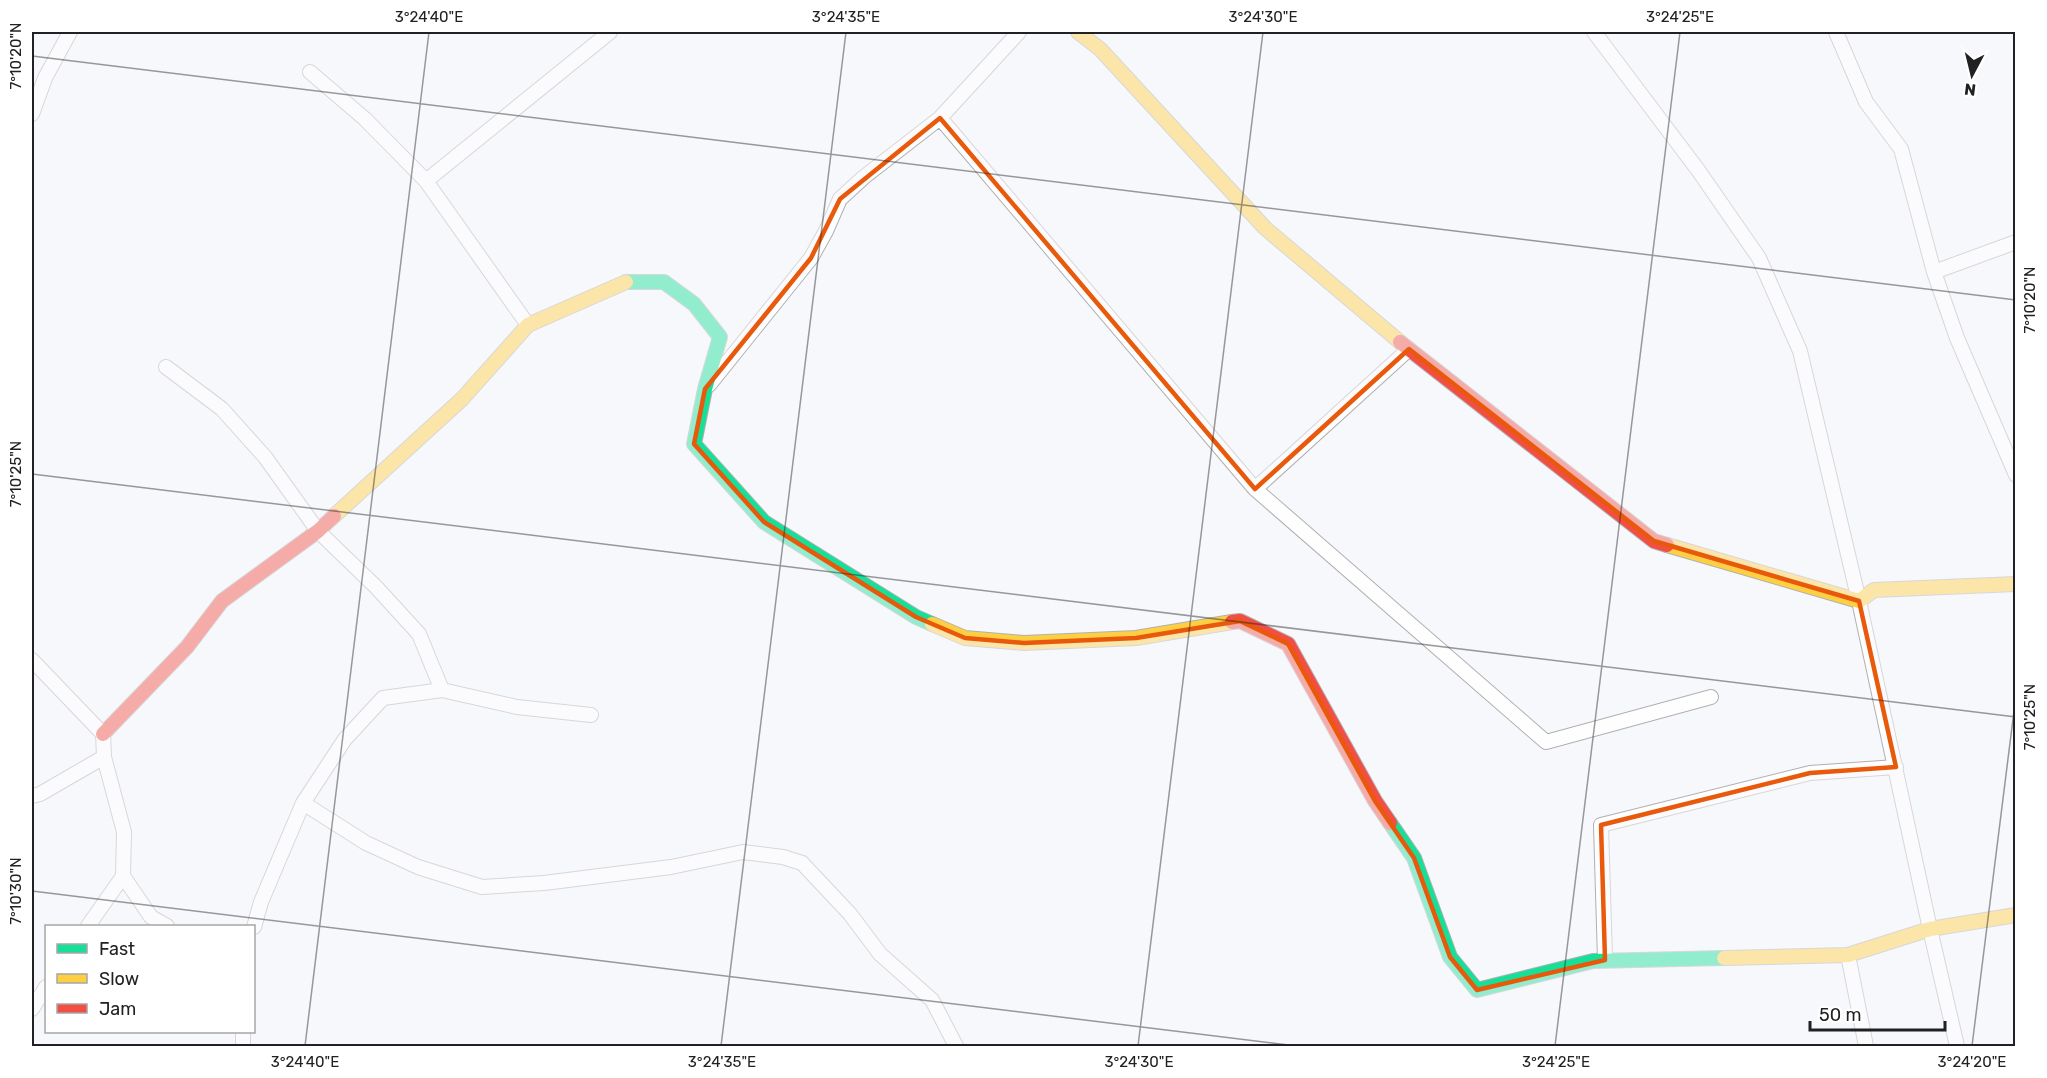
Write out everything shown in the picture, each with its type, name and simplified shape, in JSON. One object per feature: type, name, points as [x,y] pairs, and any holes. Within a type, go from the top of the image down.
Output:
[{"type":"street","points":[[32,114],[45,78],[70,32]]},
{"type":"street","points":[[426,181],[610,32]]},
{"type":"street","points":[[705,389],[811,258],[840,199],[864,177],[940,118],[1019,32]]},
{"type":"street","points":[[1078,32],[1100,49],[1264,228],[1409,349],[1654,541],[1859,602]]},
{"type":"street","points":[[1594,32],[1698,170],[1759,258],[1800,351],[1859,602],[1929,929],[1957,1047]]},
{"type":"street","points":[[1836,32],[1866,102],[1901,150],[1934,272],[1956,338],[2016,475]]},
{"type":"street","points":[[310,72],[365,119],[426,181],[528,325]]},
{"type":"street","points":[[940,118],[1255,489],[1546,742],[1711,697]]},
{"type":"street","points":[[1934,272],[2016,242]]},
{"type":"street","points":[[103,734],[187,647],[222,601],[318,531],[462,399],[528,325],[629,281],[664,282],[694,304],[720,337],[705,389],[694,444],[764,522],[916,617],[965,638],[1024,643],[1136,638],[1240,621],[1288,644],[1375,801],[1414,858],[1450,957],[1477,990],[1593,961],[1648,962],[1848,956],[1929,929],[2016,915]]},
{"type":"street","points":[[1255,489],[1409,349]]},
{"type":"street","points":[[166,367],[222,409],[265,458],[318,531],[376,587],[419,634],[442,690]]},
{"type":"street","points":[[1859,602],[1874,590],[2016,584]]},
{"type":"street","points":[[32,660],[103,734],[104,757],[124,832],[123,876],[89,925]]},
{"type":"street","points":[[255,925],[261,902],[303,803],[345,739],[383,698],[442,690],[517,707],[591,715]]},
{"type":"street","points":[[32,796],[40,794],[104,757]]},
{"type":"street","points":[[1605,960],[1601,825],[1810,773],[1896,767]]},
{"type":"street","points":[[303,803],[329,821],[418,867],[482,887],[544,883],[671,867],[743,852],[783,857],[802,863],[850,914],[880,954],[932,1000],[956,1047]]},
{"type":"street","points":[[123,876],[151,917],[164,925]]},
{"type":"street","points":[[1848,956],[1866,1047]]},
{"type":"street","points":[[32,1009],[45,989]]},
{"type":"highlighted area","points":[[940,118],[1255,489],[1409,349],[1654,541],[1859,601],[1896,767],[1810,773],[1601,825],[1605,960],[1477,990],[1450,957],[1414,858],[1375,801],[1288,644],[1240,621],[1136,638],[1024,643],[965,638],[916,617],[764,522],[694,444],[705,389],[811,258],[840,199]]},
{"type":"traffic: fast","points":[[626,282],[664,282],[694,304],[720,337],[705,389],[694,444],[764,522],[916,617],[932,624]]},
{"type":"traffic: fast","points":[[1390,823],[1414,858],[1450,957],[1477,990],[1593,961],[1724,958]]},
{"type":"traffic: slow","points":[[1078,32],[1100,49],[1265,228],[1400,342]]},
{"type":"traffic: slow","points":[[334,516],[462,399],[528,325],[626,282]]},
{"type":"traffic: slow","points":[[1667,545],[1859,601],[1874,590],[2016,584]]},
{"type":"traffic: slow","points":[[932,624],[965,638],[1024,643],[1136,638],[1232,622]]},
{"type":"traffic: slow","points":[[1724,958],[1848,955],[1930,929],[2016,915]]},
{"type":"traffic: jam","points":[[1400,342],[1654,541],[1667,545]]},
{"type":"traffic: jam","points":[[103,734],[187,647],[222,601],[318,531],[334,516]]},
{"type":"traffic: jam","points":[[1232,622],[1240,621],[1288,644],[1375,801],[1390,823]]}]
